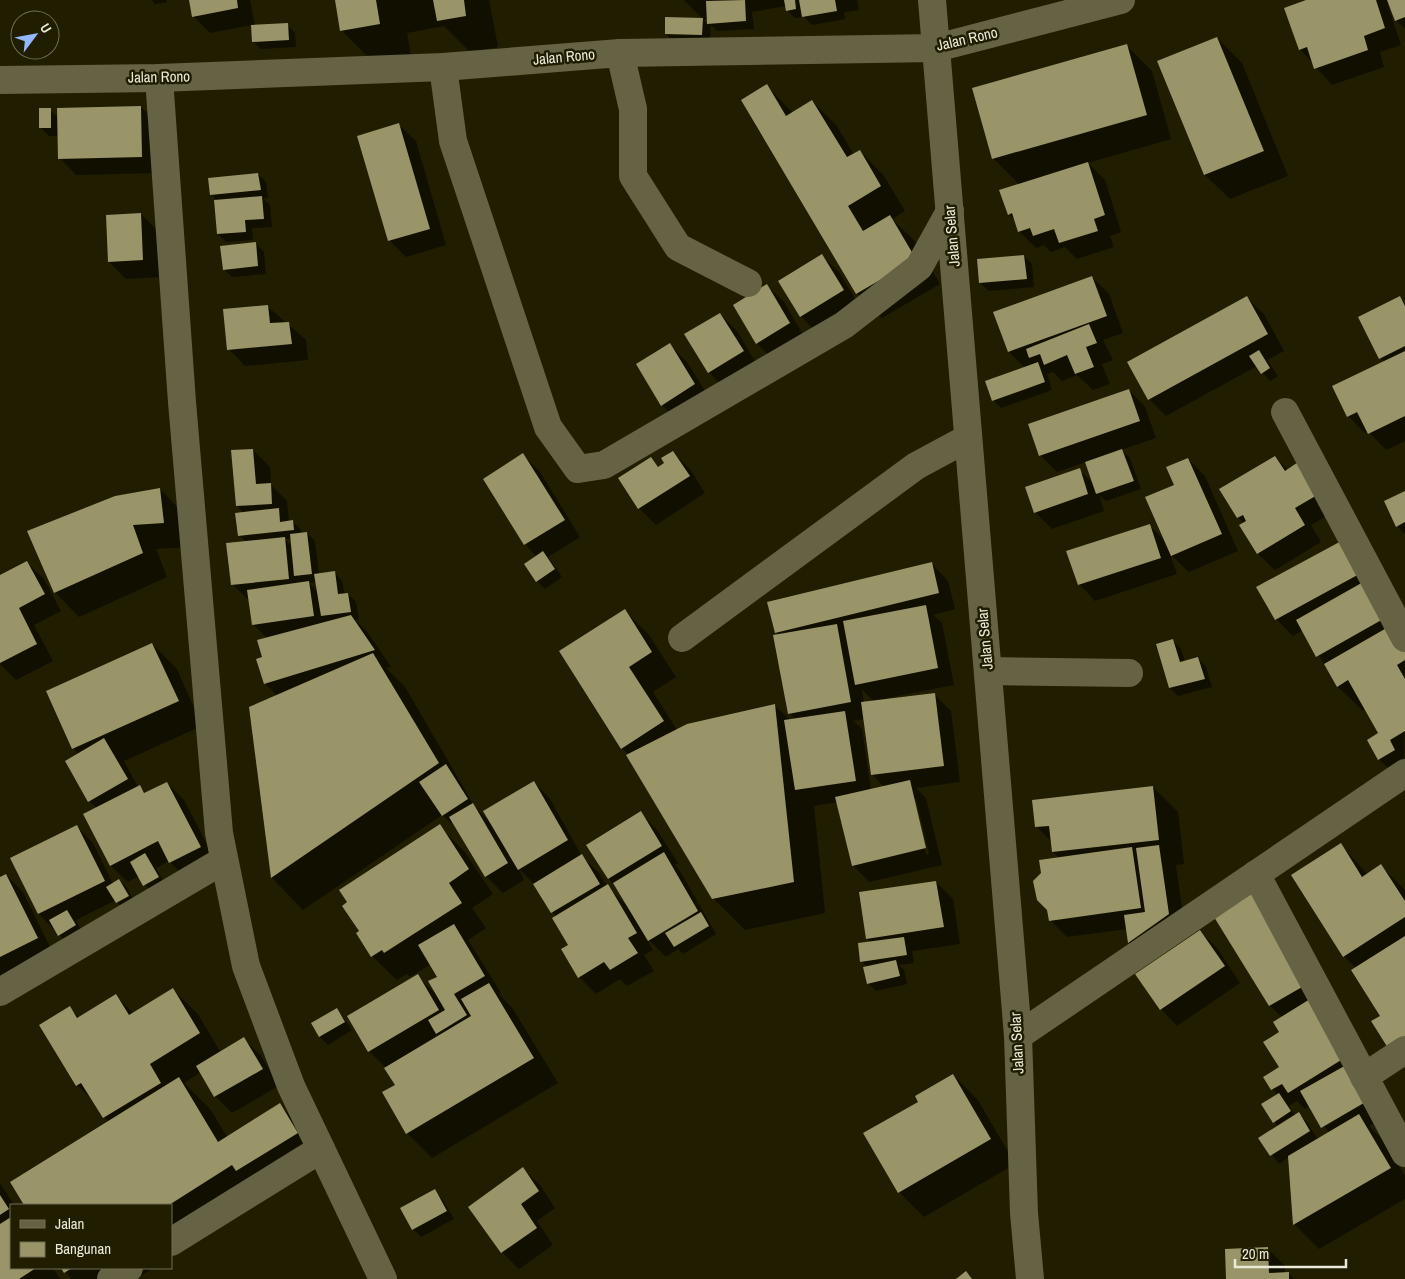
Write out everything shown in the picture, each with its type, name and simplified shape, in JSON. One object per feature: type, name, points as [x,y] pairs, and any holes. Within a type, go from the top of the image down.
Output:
[{"type":"street","name":"Jalan Selar","points":[[932,0],[1018,1036],[1024,1213],[1030,1279]]},
{"type":"street","name":"Jalan Rono","points":[[0,80],[159,78],[443,67],[620,53],[936,48],[1122,0]]},
{"type":"street","points":[[620,53],[633,109],[633,176],[678,246],[748,283]]},
{"type":"street","points":[[443,67],[454,141],[548,427],[578,469],[604,466],[844,326],[920,267],[950,211]]},
{"type":"street","points":[[159,78],[182,402],[218,833],[246,966],[292,1086],[383,1279]]},
{"type":"street","points":[[1285,412],[1405,638]]},
{"type":"street","points":[[682,638],[916,466],[968,438]]},
{"type":"street","points":[[988,671],[1129,673]]},
{"type":"street","points":[[1018,1036],[1405,773]]},
{"type":"street","points":[[0,992],[224,860]]},
{"type":"street","points":[[1256,874],[1405,1153]]},
{"type":"street","points":[[1364,1077],[1405,1050]]},
{"type":"street","points":[[172,1241],[321,1149]]},
{"type":"street","points":[[110,1279],[127,1269]]},
{"type":"building","points":[[189,0],[237,0],[238,8],[192,17]]},
{"type":"building","points":[[335,0],[376,0],[380,24],[340,31]]},
{"type":"building","points":[[433,0],[464,0],[466,16],[437,21]]},
{"type":"building","points":[[745,0],[746,21],[707,24],[706,1]]},
{"type":"building","points":[[784,0],[795,0],[796,9],[786,11]]},
{"type":"building","points":[[799,0],[835,0],[837,11],[802,17]]},
{"type":"building","points":[[1306,0],[1376,0],[1385,28],[1364,36],[1368,50],[1314,69],[1307,47],[1299,50],[1284,8]]},
{"type":"building","points":[[1387,0],[1405,0],[1405,17],[1395,21]]},
{"type":"building","points":[[665,17],[703,18],[702,35],[665,34]]},
{"type":"building","points":[[288,23],[289,40],[252,42],[251,25]]},
{"type":"building","points":[[1217,37],[1264,151],[1204,175],[1157,61]]},
{"type":"building","points":[[1127,44],[1147,115],[992,159],[972,88]]},
{"type":"building","points":[[767,84],[786,116],[812,100],[847,157],[860,150],[881,186],[848,206],[863,231],[890,215],[916,259],[856,294],[741,100]]},
{"type":"building","points":[[141,106],[142,157],[58,159],[57,108]]},
{"type":"building","points":[[39,108],[51,108],[51,128],[39,128]]},
{"type":"building","points":[[399,123],[430,229],[388,241],[357,136]]},
{"type":"building","points":[[1088,162],[1105,215],[1094,219],[1098,231],[1059,243],[1054,229],[1033,236],[1030,228],[1018,232],[1012,213],[1008,215],[999,190]]},
{"type":"building","points":[[258,173],[261,190],[210,195],[208,178]]},
{"type":"building","points":[[262,196],[264,219],[245,220],[246,232],[217,234],[214,200]]},
{"type":"building","points":[[141,213],[143,260],[108,262],[106,215]]},
{"type":"building","points":[[256,242],[258,266],[223,270],[220,246]]},
{"type":"building","points":[[822,254],[844,290],[800,317],[778,281]]},
{"type":"building","points":[[1024,255],[1027,279],[979,283],[977,259]]},
{"type":"building","points":[[1092,276],[1107,316],[1008,352],[993,312]]},
{"type":"building","points":[[767,284],[790,323],[756,344],[733,305]]},
{"type":"building","points":[[1247,296],[1268,334],[1148,400],[1127,362]]},
{"type":"building","points":[[1400,296],[1405,306],[1405,346],[1379,359],[1358,317]]},
{"type":"building","points":[[268,305],[270,323],[289,322],[292,344],[227,350],[223,309]]},
{"type":"building","points":[[720,313],[744,351],[708,373],[684,334]]},
{"type":"building","points":[[1089,324],[1097,343],[1086,347],[1094,367],[1075,374],[1067,355],[1044,365],[1040,354],[1029,358],[1026,349]]},
{"type":"building","points":[[670,343],[695,384],[661,406],[636,364]]},
{"type":"building","points":[[1259,350],[1270,368],[1261,374],[1249,356]]},
{"type":"building","points":[[1405,351],[1405,416],[1368,434],[1357,412],[1347,417],[1332,386]]},
{"type":"building","points":[[1038,362],[1045,382],[992,401],[985,381]]},
{"type":"building","points":[[1129,389],[1140,421],[1039,456],[1028,424]]},
{"type":"building","points":[[253,449],[256,484],[271,483],[272,504],[236,506],[231,450]]},
{"type":"building","points":[[1122,449],[1134,481],[1096,494],[1085,462]]},
{"type":"building","points":[[673,451],[690,476],[638,509],[618,478],[651,457],[658,467],[664,463],[661,458]]},
{"type":"building","points":[[523,453],[565,520],[524,545],[483,479]]},
{"type":"building","points":[[1275,456],[1285,471],[1304,458],[1324,491],[1295,508],[1305,525],[1257,554],[1239,525],[1246,521],[1243,515],[1237,518],[1219,489]]},
{"type":"building","points":[[1188,458],[1222,534],[1171,556],[1145,497],[1174,485],[1166,467]]},
{"type":"building","points":[[1080,468],[1088,494],[1034,513],[1025,487]]},
{"type":"building","points":[[160,488],[164,523],[133,525],[143,553],[54,593],[27,531],[115,496]]},
{"type":"building","points":[[1405,491],[1405,522],[1396,527],[1384,501]]},
{"type":"building","points":[[279,508],[280,522],[293,520],[294,530],[238,536],[235,513]]},
{"type":"building","points":[[1150,524],[1161,558],[1078,585],[1066,551]]},
{"type":"building","points":[[307,532],[312,574],[294,576],[290,534]]},
{"type":"building","points":[[285,537],[289,579],[231,585],[226,543]]},
{"type":"building","points":[[1345,539],[1363,572],[1275,620],[1256,587]]},
{"type":"building","points":[[543,551],[555,569],[536,582],[524,564]]},
{"type":"building","points":[[27,561],[45,594],[19,608],[37,644],[0,663],[0,575]]},
{"type":"building","points":[[932,562],[939,593],[775,633],[767,602]]},
{"type":"building","points":[[335,571],[338,594],[348,593],[351,612],[321,616],[314,574]]},
{"type":"building","points":[[309,581],[314,616],[252,625],[247,590]]},
{"type":"building","points":[[1365,581],[1385,618],[1316,657],[1296,620]]},
{"type":"building","points":[[926,605],[938,668],[855,685],[843,621]]},
{"type":"building","points":[[625,609],[652,652],[629,667],[664,721],[621,749],[559,651]]},
{"type":"building","points":[[351,615],[375,650],[264,684],[256,659],[262,657],[257,640]]},
{"type":"building","points":[[837,624],[851,702],[788,714],[773,635]]},
{"type":"building","points":[[1390,626],[1405,651],[1405,660],[1397,665],[1405,679],[1405,731],[1390,740],[1395,750],[1378,760],[1367,740],[1378,733],[1348,680],[1337,687],[1324,664]]},
{"type":"building","points":[[1173,639],[1180,662],[1198,657],[1205,679],[1169,688],[1156,644]]},
{"type":"building","points":[[152,643],[179,701],[72,749],[46,691]]},
{"type":"building","points":[[373,653],[439,763],[271,878],[249,707]]},
{"type":"building","points":[[935,693],[944,766],[871,775],[861,702]]},
{"type":"building","points":[[775,704],[794,882],[712,899],[626,755],[687,724]]},
{"type":"building","points":[[845,711],[856,781],[795,790],[784,720]]},
{"type":"building","points":[[104,738],[128,779],[88,802],[65,761]]},
{"type":"building","points":[[446,764],[468,799],[442,816],[419,782]]},
{"type":"building","points":[[910,780],[926,848],[852,866],[835,797]]},
{"type":"building","points":[[534,781],[568,840],[518,870],[483,811]]},
{"type":"building","points":[[167,782],[201,847],[169,863],[158,841],[110,866],[83,814],[140,785],[144,793]]},
{"type":"building","points":[[1153,786],[1159,840],[1052,852],[1049,826],[1035,827],[1032,800]]},
{"type":"building","points":[[473,803],[508,863],[485,877],[449,817]]},
{"type":"building","points":[[641,811],[662,846],[608,879],[586,845]]},
{"type":"building","points":[[440,824],[469,869],[449,883],[462,903],[384,953],[382,950],[371,957],[356,933],[359,931],[342,906],[347,902],[339,890]]},
{"type":"building","points":[[77,825],[105,881],[38,914],[10,858]]},
{"type":"building","points":[[1341,843],[1362,877],[1381,864],[1405,901],[1405,917],[1343,957],[1291,875]]},
{"type":"building","points":[[1159,845],[1169,914],[1128,943],[1124,915],[1145,912],[1136,848]]},
{"type":"building","points":[[1132,847],[1141,908],[1049,921],[1047,910],[1037,900],[1033,881],[1041,873],[1039,860]]},
{"type":"building","points":[[664,852],[698,911],[648,941],[613,883]]},
{"type":"building","points":[[145,853],[159,877],[143,886],[130,862]]},
{"type":"building","points":[[582,854],[600,884],[551,913],[533,884]]},
{"type":"building","points":[[6,874],[38,938],[0,957],[0,877]]},
{"type":"building","points":[[119,879],[129,896],[116,903],[106,887]]},
{"type":"building","points":[[936,881],[944,927],[866,939],[859,892]]},
{"type":"building","points":[[608,884],[637,933],[628,938],[638,953],[610,970],[604,962],[578,978],[561,949],[568,945],[552,918]]},
{"type":"building","points":[[1253,893],[1309,983],[1269,1006],[1214,917]]},
{"type":"building","points":[[67,910],[76,925],[58,936],[49,920]]},
{"type":"building","points":[[701,912],[709,926],[674,947],[665,933]]},
{"type":"building","points":[[454,924],[485,976],[454,994],[467,1015],[436,1034],[428,1020],[445,1010],[428,981],[437,977],[418,945]]},
{"type":"building","points":[[1200,930],[1225,966],[1160,1010],[1135,974]]},
{"type":"building","points":[[1405,936],[1405,1038],[1388,1048],[1371,1021],[1380,1016],[1351,970]]},
{"type":"building","points":[[904,937],[907,955],[860,962],[858,943]]},
{"type":"building","points":[[896,960],[900,976],[867,984],[863,967]]},
{"type":"building","points":[[418,974],[439,1010],[368,1052],[347,1016]]},
{"type":"building","points":[[489,983],[534,1058],[406,1134],[382,1092],[395,1085],[384,1068],[471,1016],[461,999]]},
{"type":"building","points":[[173,988],[200,1033],[150,1064],[161,1083],[103,1118],[81,1083],[76,1086],[39,1025],[70,1006],[77,1018],[116,994],[129,1015]]},
{"type":"building","points":[[1310,999],[1346,1057],[1288,1093],[1282,1084],[1271,1090],[1263,1077],[1279,1067],[1263,1042],[1279,1032],[1273,1022]]},
{"type":"building","points":[[337,1008],[345,1022],[319,1037],[311,1023]]},
{"type":"building","points":[[244,1037],[263,1069],[214,1097],[196,1066]]},
{"type":"building","points":[[1348,1064],[1369,1100],[1321,1128],[1300,1091]]},
{"type":"building","points":[[953,1074],[991,1139],[898,1193],[863,1133],[918,1102],[915,1096]]},
{"type":"building","points":[[179,1077],[218,1142],[280,1103],[298,1133],[236,1171],[232,1165],[171,1204],[23,1204],[10,1182]]},
{"type":"building","points":[[1279,1093],[1291,1111],[1273,1123],[1261,1104]]},
{"type":"building","points":[[1299,1112],[1310,1131],[1270,1156],[1258,1138]]},
{"type":"building","points":[[1359,1114],[1391,1168],[1293,1225],[1288,1156]]},
{"type":"building","points":[[523,1167],[539,1191],[521,1204],[537,1228],[501,1253],[468,1207]]},
{"type":"building","points":[[435,1189],[447,1211],[412,1230],[400,1208]]},
{"type":"building","points":[[0,1195],[9,1209],[0,1215]]},
{"type":"building","points":[[10,1218],[10,1269],[34,1269],[19,1279],[0,1279],[0,1224]]},
{"type":"building","points":[[1268,1247],[1269,1273],[1289,1272],[1289,1279],[1226,1279],[1225,1249]]},
{"type":"building","points":[[62,1269],[70,1269],[64,1273]]},
{"type":"building","points":[[966,1271],[972,1279],[956,1279]]}]
